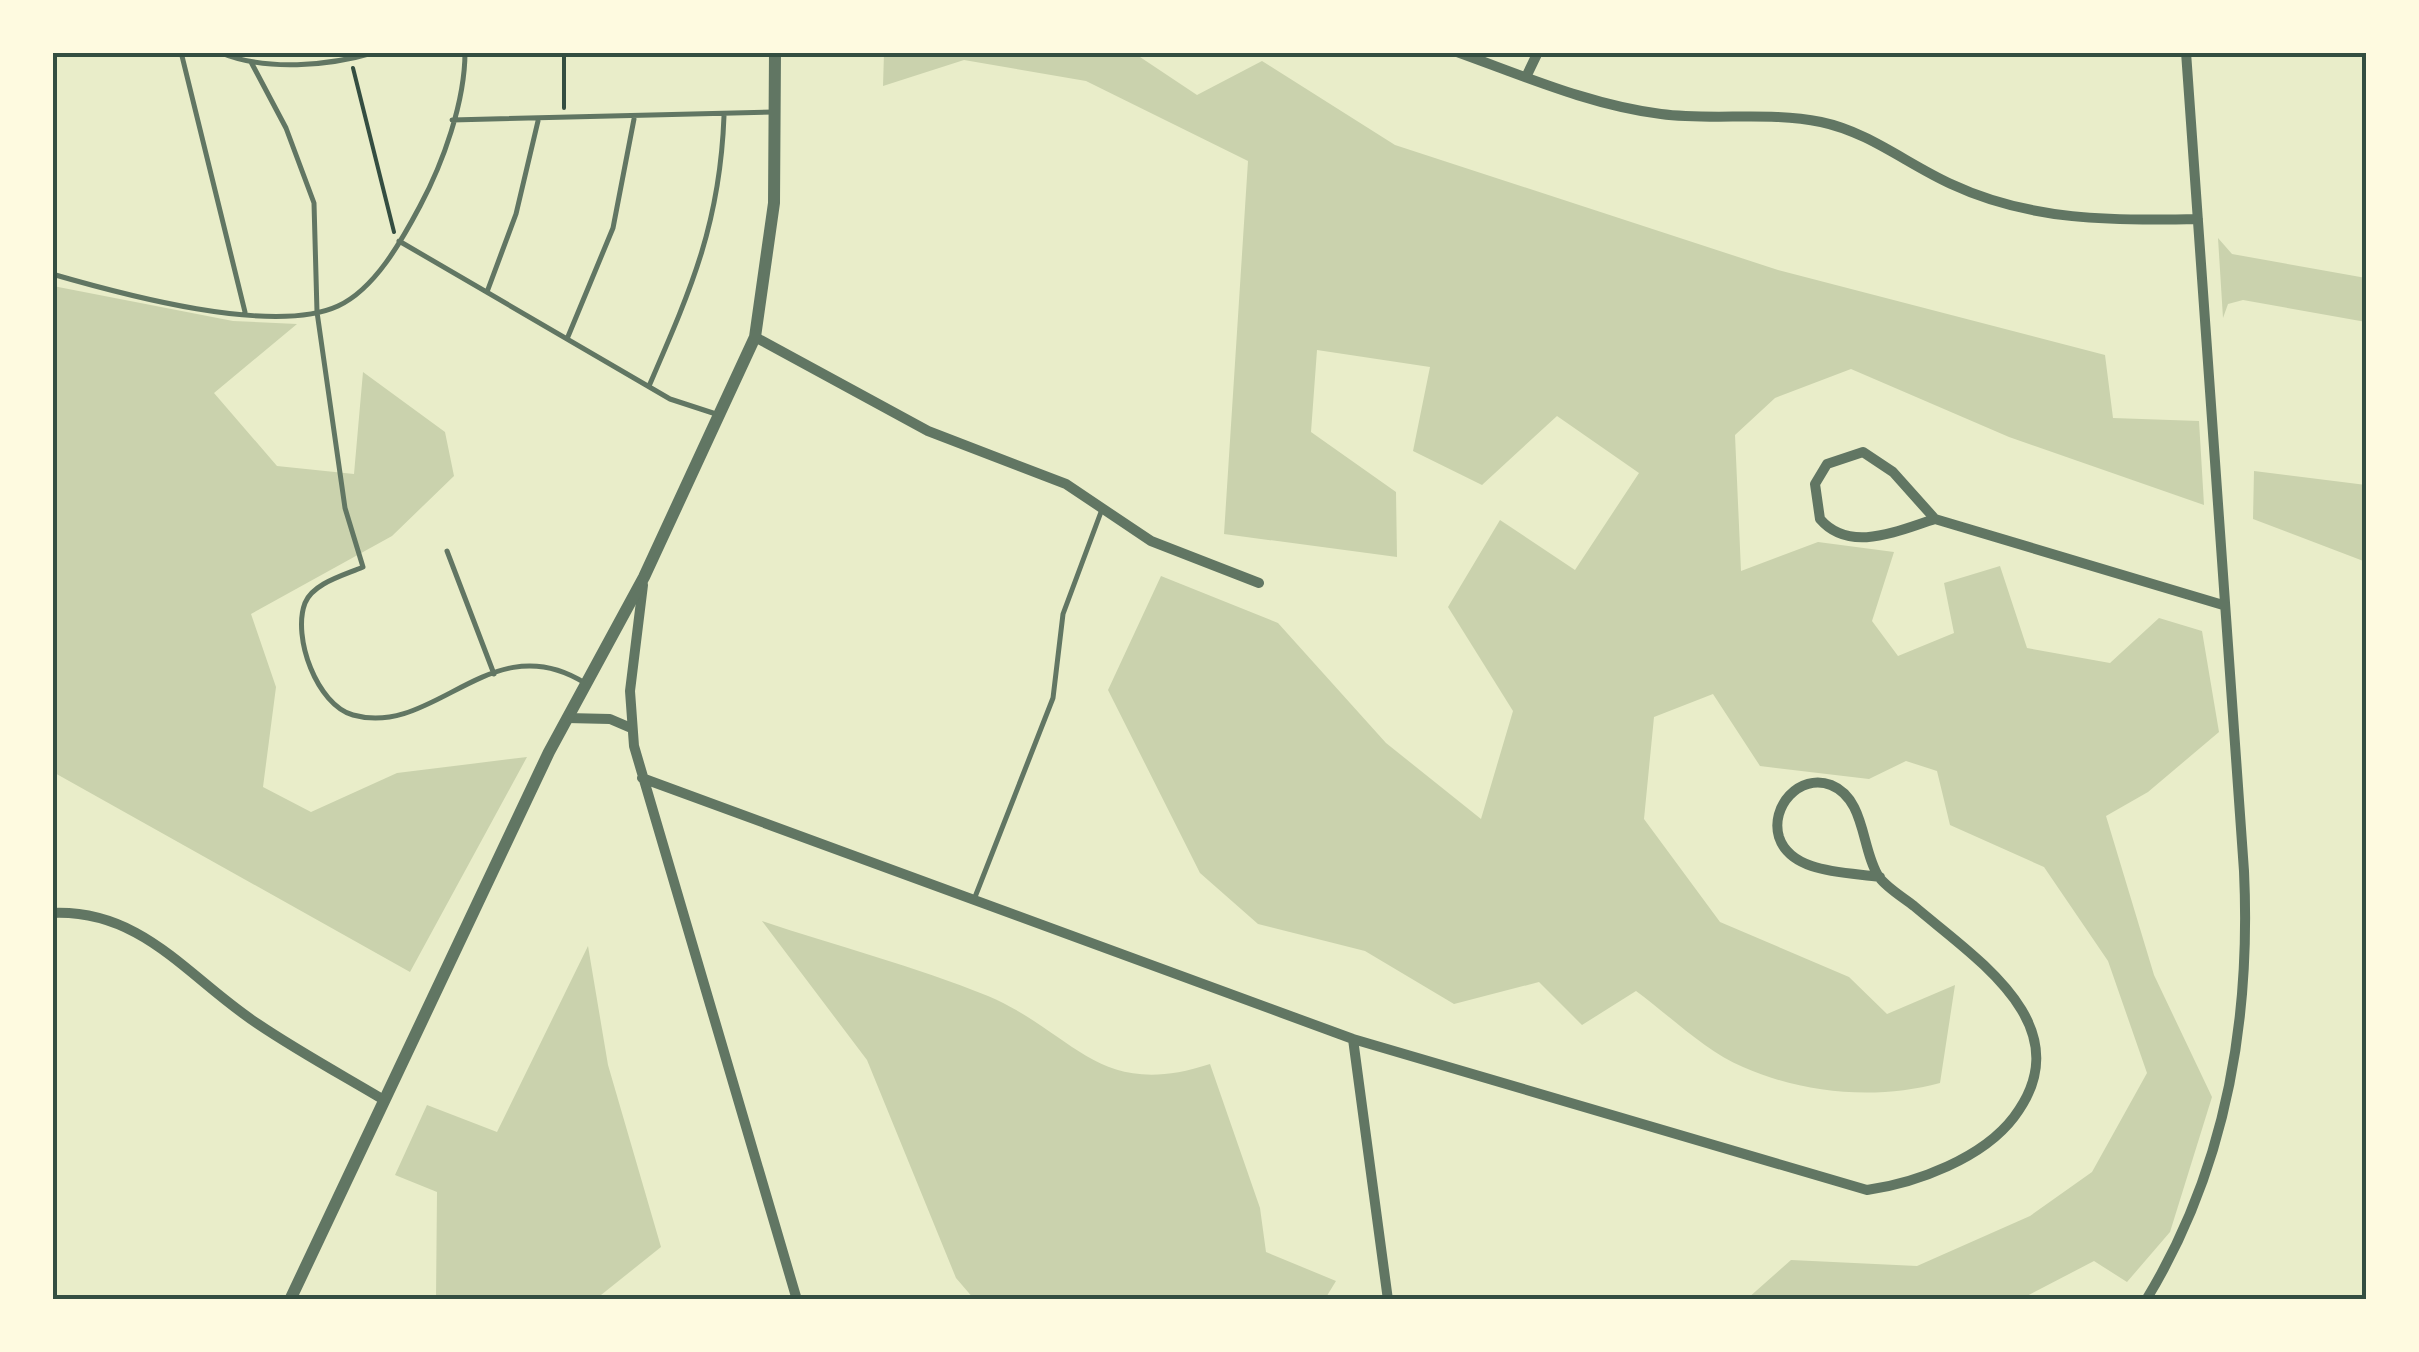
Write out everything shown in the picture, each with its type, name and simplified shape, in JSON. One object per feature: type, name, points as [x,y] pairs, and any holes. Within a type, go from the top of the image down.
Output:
[{"type":"street","points":[[290,1300],[567,718],[644,577],[755,337],[770,249],[775,52]]},
{"type":"street","points":[[1457,52],[1596,101],[1660,114],[1794,118],[1844,128],[1952,185],[2062,217],[2198,219]]},
{"type":"street","points":[[1526,77],[1538,52]]},
{"type":"street","points":[[2146,1300],[2171,1259],[2199,1196],[2224,1112],[2242,1022],[2246,928],[2186,52]]},
{"type":"street","points":[[755,337],[928,431],[1066,484],[1102,512],[1151,541],[1259,583]]},
{"type":"street","points":[[1936,519],[1876,536],[1846,536],[1820,519],[1814,484],[1828,464],[1862,452],[1893,472],[1936,519],[2223,605]]},
{"type":"street","points":[[644,577],[632,657],[630,728],[797,1300]]},
{"type":"street","points":[[567,718],[610,719],[630,728]]},
{"type":"street","points":[[642,778],[1353,1040],[1867,1190],[1907,1182],[1966,1154],[2010,1123],[2031,1090],[2038,1054],[2027,1018],[2004,985],[1880,877],[1860,822],[1844,794],[1834,786],[1811,784],[1788,796],[1777,819],[1777,832],[1791,856],[1816,868],[1880,877]]},
{"type":"street","points":[[52,914],[106,918],[142,933],[247,1017],[384,1100]]},
{"type":"street","points":[[1353,1040],[1388,1300]]},
{"type":"lane","points":[[181,52],[245,313]]},
{"type":"lane","points":[[219,52],[252,62],[352,60],[376,52]]},
{"type":"lane","points":[[52,274],[126,294],[245,313],[317,312],[336,307],[357,292],[399,241],[431,184],[452,120],[465,52]]},
{"type":"lane","points":[[252,62],[292,140],[314,203],[317,312],[346,508],[363,567],[316,590],[306,602],[306,646],[321,688],[347,714],[381,717],[515,665],[547,664],[585,683]]},
{"type":"lane","points":[[452,120],[634,119],[774,112]]},
{"type":"lane","points":[[649,386],[706,250],[718,200],[724,116]]},
{"type":"lane","points":[[567,339],[613,228],[634,119]]},
{"type":"lane","points":[[487,292],[516,214],[538,120]]},
{"type":"lane","points":[[399,241],[649,386],[686,406],[720,416]]},
{"type":"lane","points":[[974,900],[1052,698],[1063,614],[1102,512]]},
{"type":"lane","points":[[447,551],[494,674]]},
{"type":"path","points":[[564,52],[564,120]]},
{"type":"path","points":[[352,60],[382,175],[390,224],[399,241]]},
{"type":"green space","points":[[884,53],[1134,53],[1197,95],[1262,61],[1395,145],[1778,270],[2105,355],[2113,418],[2199,421],[2204,505],[2009,437],[1851,369],[1775,398],[1735,435],[1741,571],[1818,542],[1894,552],[1872,621],[1898,656],[1954,633],[1944,583],[2000,566],[2027,648],[2110,663],[2159,618],[2202,631],[2219,732],[2148,792],[2106,816],[2154,975],[2212,1097],[2170,1232],[2127,1282],[2094,1261],[2021,1299],[1747,1299],[1791,1260],[1917,1266],[2030,1216],[2092,1172],[2147,1073],[2108,961],[2044,867],[1950,825],[1937,771],[1906,761],[1869,779],[1760,766],[1713,694],[1654,717],[1644,819],[1720,922],[1849,977],[1887,1014],[1955,985],[1940,1083],[1916,1088],[1841,1092],[1766,1076],[1715,1052],[1636,991],[1582,1025],[1539,982],[1454,1004],[1365,951],[1258,924],[1200,873],[1108,690],[1161,576],[1278,623],[1386,743],[1481,819],[1513,711],[1448,607],[1500,520],[1575,570],[1639,473],[1557,416],[1482,485],[1413,451],[1430,367],[1317,350],[1311,432],[1396,492],[1397,557],[1224,534],[1248,161],[1086,81],[964,60],[883,86]]},
{"type":"green space","points":[[2218,238],[2232,254],[2366,278],[2366,322],[2243,300],[2228,304],[2223,318]]},
{"type":"green space","points":[[53,286],[233,321],[297,324],[214,393],[277,466],[354,474],[363,372],[445,432],[454,476],[392,536],[251,614],[276,687],[263,787],[311,812],[397,773],[527,757],[410,972],[53,772]]},
{"type":"green space","points":[[2254,471],[2366,485],[2366,562],[2253,519]]},
{"type":"green space","points":[[762,921],[988,996],[1113,1068],[1140,1074],[1172,1073],[1210,1064],[1260,1208],[1266,1252],[1336,1281],[1325,1299],[974,1299],[956,1278],[867,1060]]},
{"type":"green space","points":[[588,946],[608,1065],[661,1247],[596,1299],[436,1299],[437,1192],[395,1175],[427,1105],[497,1132]]}]
